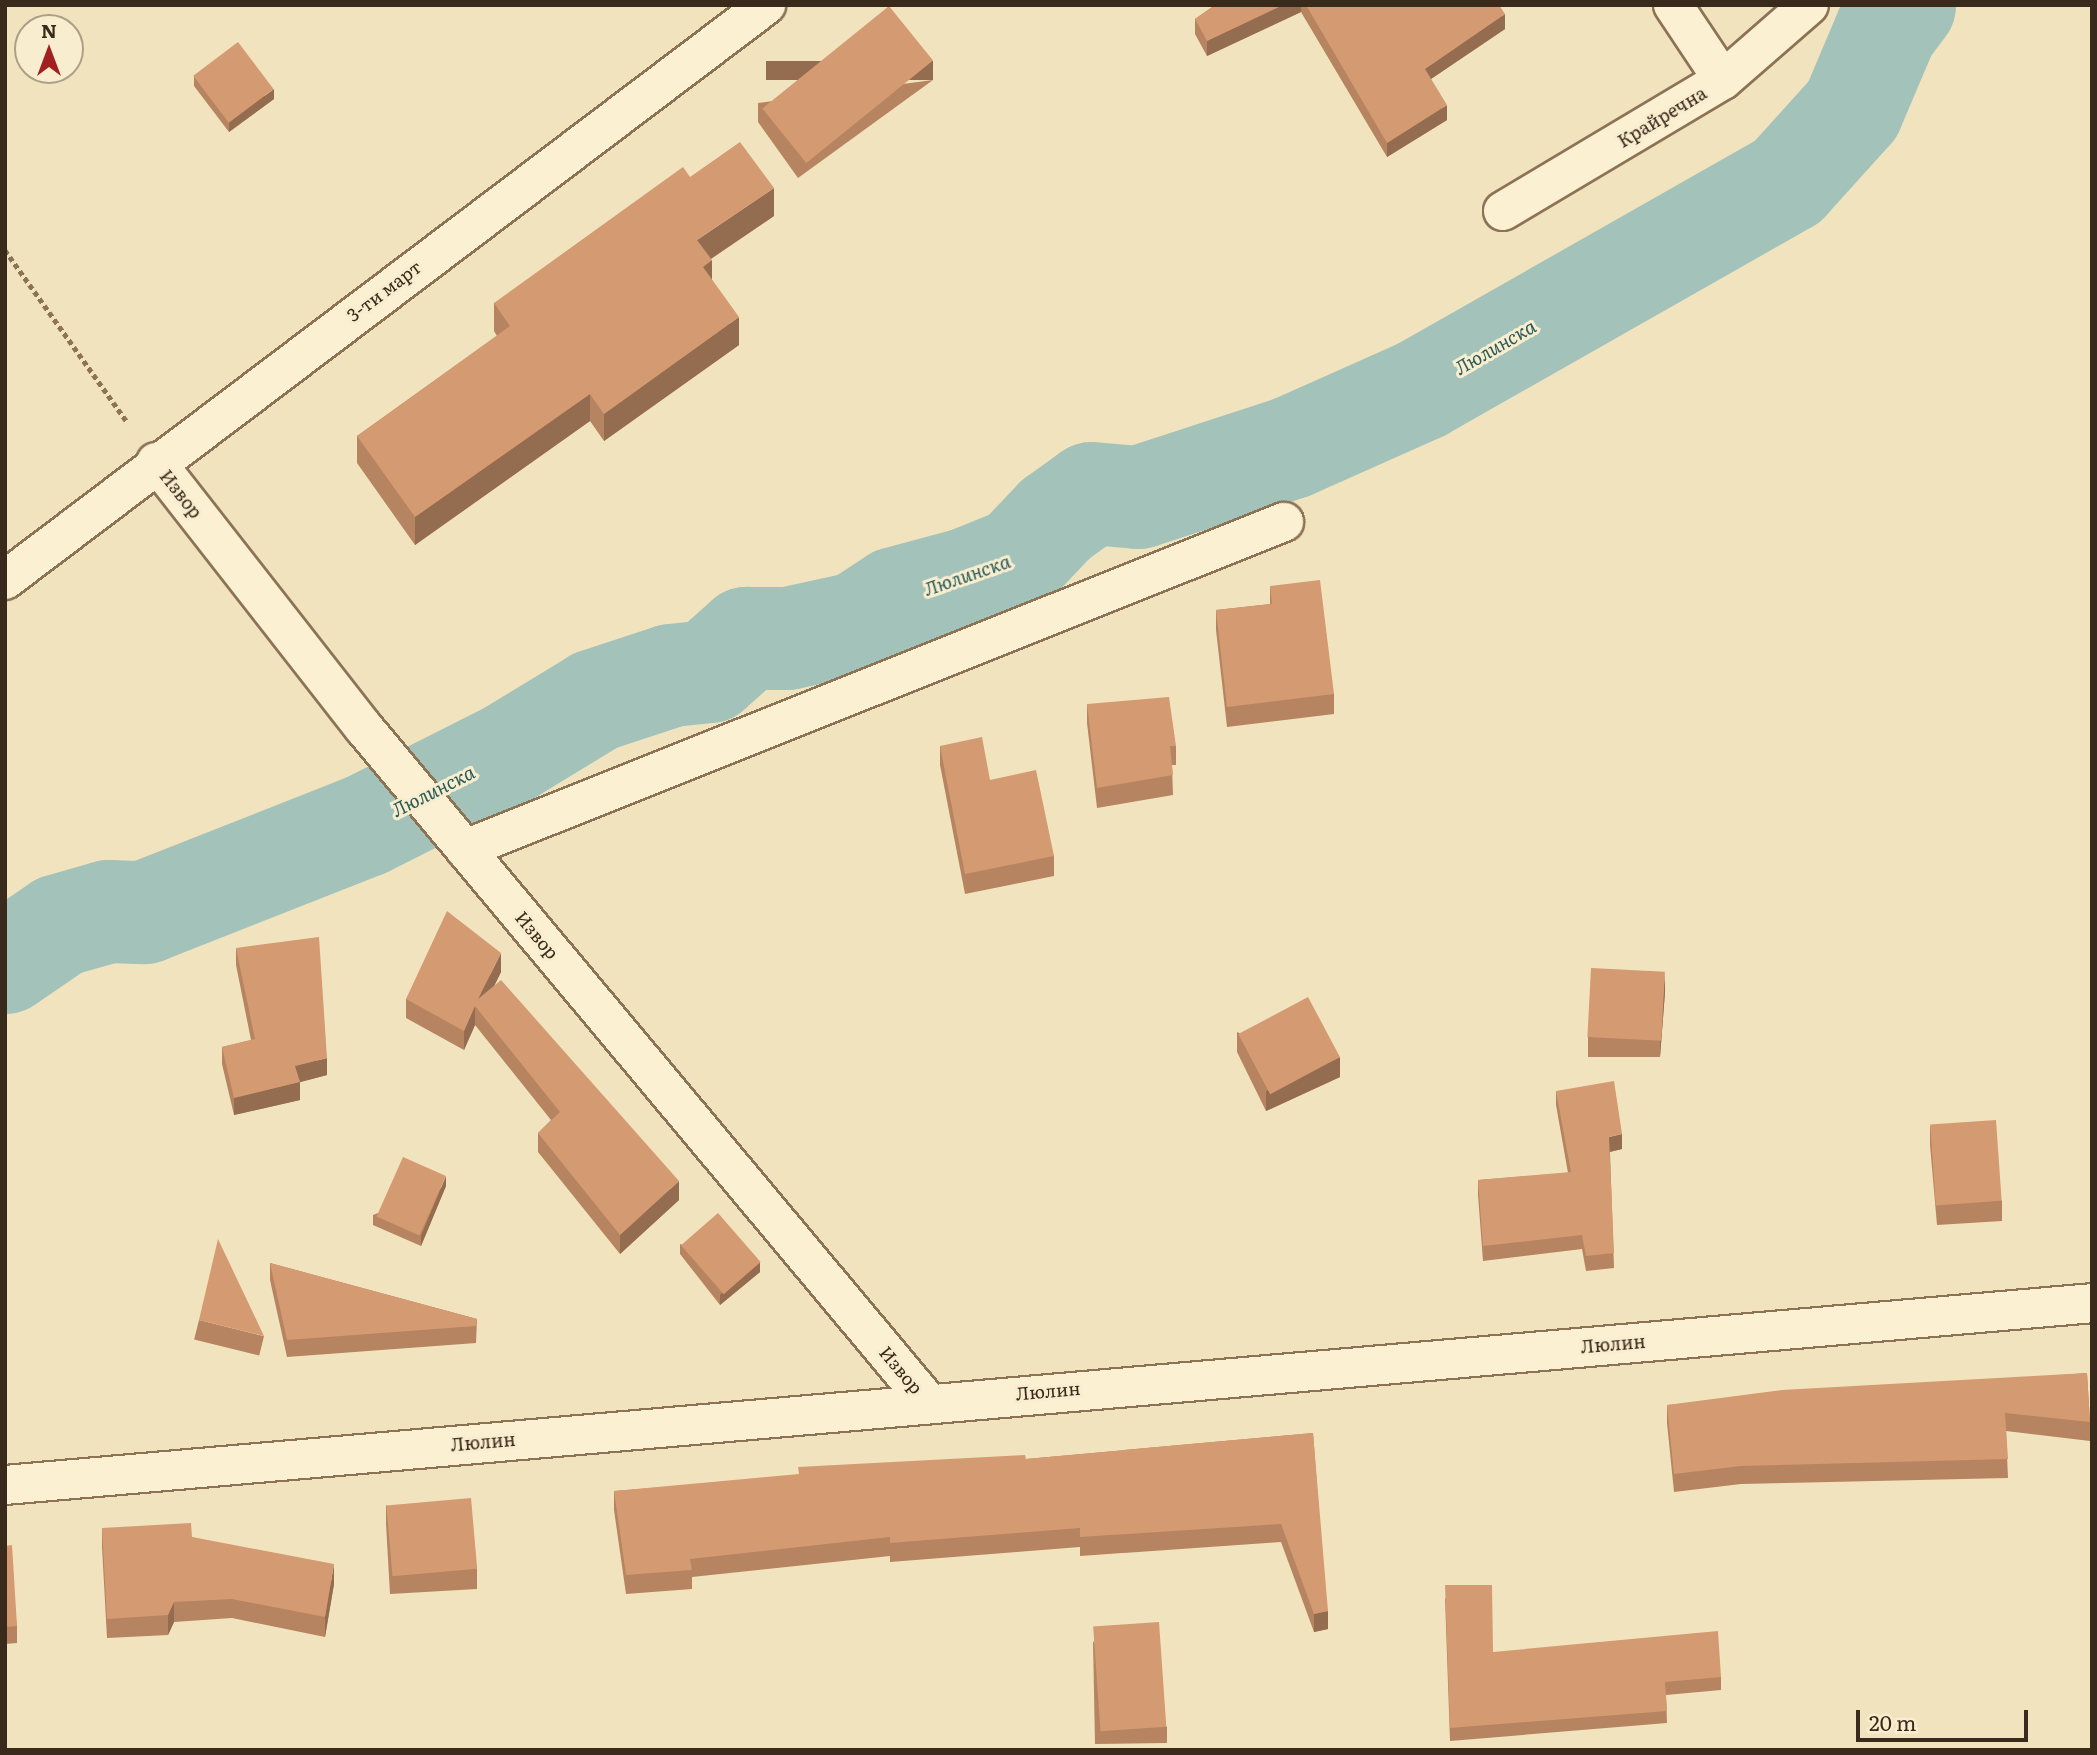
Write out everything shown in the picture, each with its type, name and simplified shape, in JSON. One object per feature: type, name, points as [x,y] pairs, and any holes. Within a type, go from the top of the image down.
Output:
[{"type":"street","name":"3-ти март","points":[[5,580],[156,462],[766,5]]},
{"type":"street","points":[[1673,5],[1723,80]]},
{"type":"street","name":"Крайречна","points":[[1503,211],[1723,80],[1809,5]]},
{"type":"street","name":"Извор","points":[[156,462],[364,728],[927,1401]]},
{"type":"street","points":[[465,849],[1284,522]]},
{"type":"street","name":"Люлин","points":[[5,1485],[927,1401],[2092,1303]]},
{"type":"path","points":[[5,250],[156,462]]},
{"type":"building","points":[[1215,5],[1283,5],[1207,41],[1195,19]]},
{"type":"building","points":[[1306,5],[1499,5],[1505,14],[1425,69],[1447,105],[1387,143]]},
{"type":"building","points":[[889,6],[933,60],[806,163],[762,109]]},
{"type":"building","points":[[238,42],[274,89],[229,123],[193,76]]},
{"type":"building","points":[[740,142],[774,188],[697,240],[712,260],[703,267],[739,317],[604,414],[590,394],[415,517],[357,436],[510,326],[494,303],[683,167],[690,177]]},
{"type":"building","points":[[1320,580],[1334,694],[1227,707],[1216,610],[1272,604],[1270,586]]},
{"type":"building","points":[[1169,697],[1176,746],[1170,746],[1173,775],[1097,788],[1087,704]]},
{"type":"building","points":[[982,737],[990,780],[1036,770],[1054,856],[965,874],[940,746]]},
{"type":"building","points":[[447,911],[501,953],[478,999],[501,980],[679,1181],[620,1235],[538,1133],[560,1112],[475,1006],[464,1031],[406,999]]},
{"type":"building","points":[[319,937],[327,1058],[295,1066],[300,1082],[234,1098],[222,1047],[255,1039],[236,948]]},
{"type":"building","points":[[1591,968],[1665,972],[1661,1041],[1587,1037]]},
{"type":"building","points":[[1308,997],[1340,1057],[1270,1094],[1238,1034]]},
{"type":"building","points":[[1614,1081],[1622,1134],[1609,1137],[1614,1253],[1586,1256],[1582,1235],[1483,1246],[1478,1180],[1571,1172],[1556,1091]]},
{"type":"building","points":[[1996,1120],[2002,1201],[1936,1205],[1930,1125]]},
{"type":"building","points":[[403,1157],[446,1176],[419,1235],[377,1216]]},
{"type":"building","points":[[718,1213],[761,1262],[724,1294],[681,1245]]},
{"type":"building","points":[[218,1239],[264,1336],[199,1320]]},
{"type":"building","points":[[270,1263],[477,1319],[476,1326],[287,1340]]},
{"type":"building","points":[[2087,1373],[2090,1422],[2005,1413],[2008,1459],[1741,1466],[1674,1474],[1667,1405],[1782,1390]]},
{"type":"building","points":[[1313,1433],[1328,1611],[1314,1614],[1281,1524],[1080,1537],[1080,1528],[890,1543],[890,1537],[690,1559],[692,1570],[626,1575],[614,1491],[799,1474],[798,1467],[1025,1455],[1026,1459]]},
{"type":"building","points":[[471,1498],[477,1569],[393,1576],[386,1505]]},
{"type":"building","points":[[191,1523],[192,1537],[334,1564],[325,1617],[232,1599],[174,1602],[168,1615],[107,1619],[102,1528]]},
{"type":"building","points":[[12,1545],[17,1626],[5,1627],[5,1546]]},
{"type":"building","points":[[1445,1585],[1492,1585],[1493,1652],[1718,1631],[1721,1677],[1665,1682],[1667,1711],[1450,1728]]},
{"type":"building","points":[[1159,1622],[1166,1727],[1100,1731],[1093,1627]]},
{"type":"waterway","name":"Люлинска","points":[[5,962],[59,925],[108,911],[144,912],[365,825],[508,753],[595,700],[671,675],[709,671],[746,638],[787,638],[857,623],[895,598],[966,579],[1018,558],[1055,519],[1091,493],[1138,497],[1291,447],[1421,389],[1787,181],[1852,109],[1886,29],[1904,5]]}]
